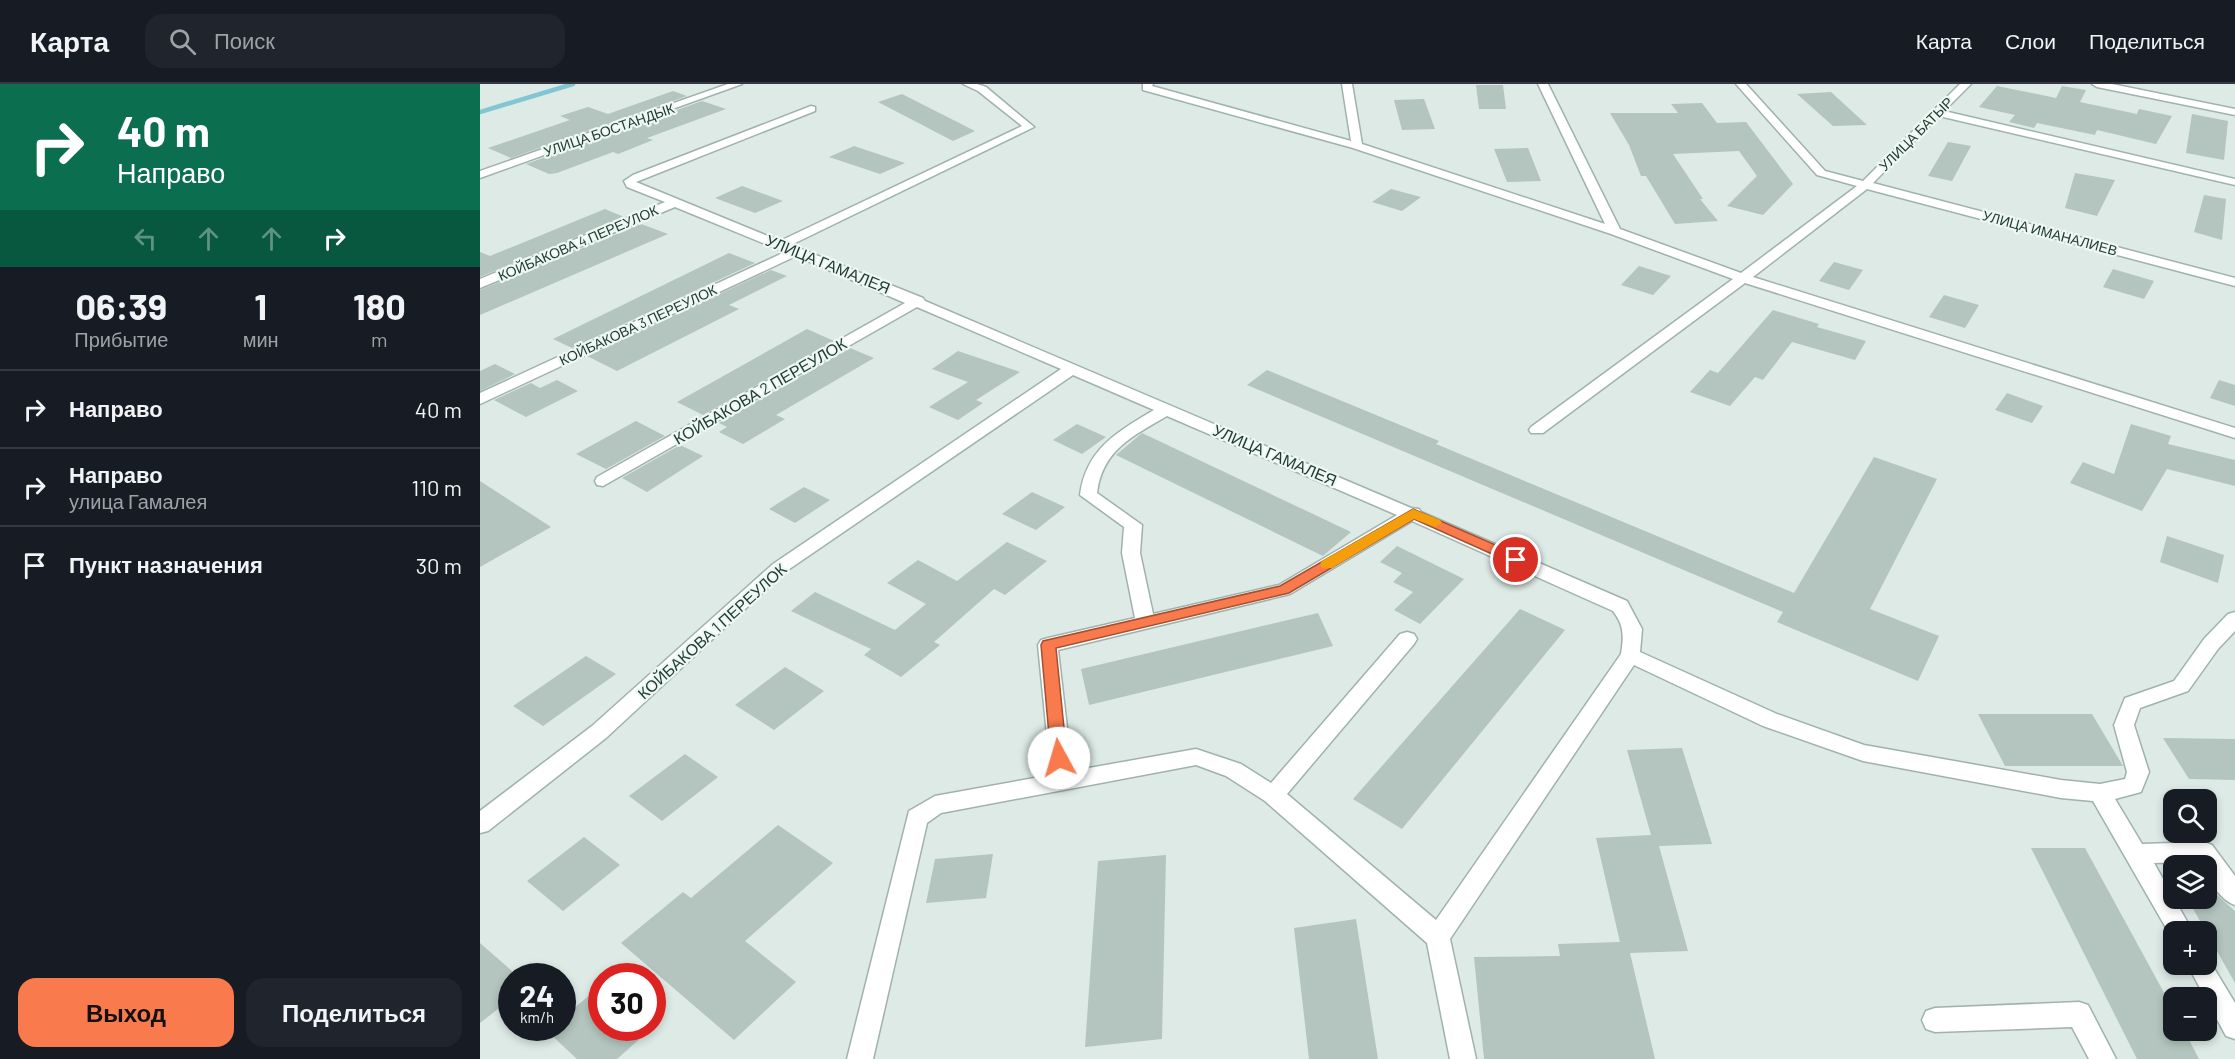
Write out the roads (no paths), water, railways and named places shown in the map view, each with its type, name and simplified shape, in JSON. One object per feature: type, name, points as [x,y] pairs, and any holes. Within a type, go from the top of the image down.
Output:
[{"type":"street","name":"УЛИЦА БОСТАНДЫК","points":[[480,175],[737,84]]},
{"type":"street","points":[[781,244],[1029,127],[982,90],[968,84]]},
{"type":"street","points":[[982,90],[997,84]]},
{"type":"street","points":[[1133,84],[1148,86],[1357,146],[1615,231],[1743,278],[2235,433]]},
{"type":"street","points":[[1347,84],[1357,146]]},
{"type":"street","points":[[1543,84],[1615,231]]},
{"type":"street","name":"УЛИЦА ИМАНАЛИЕВ","points":[[1741,84],[1821,173],[2235,282]]},
{"type":"street","name":"УЛИЦА БАТЫР","points":[[1537,430],[1743,278],[1865,184],[1966,84]]},
{"type":"street","points":[[2097,84],[2235,112]]},
{"type":"street","name":"УЛИЦА ГАМАЛЕЯ","points":[[811,109],[630,181],[632,185],[918,301],[1071,369],[1413,513],[1620,606],[1635,631],[1630,655],[1438,937]]},
{"type":"street","points":[[1938,113],[2235,182]]},
{"type":"street","name":"КОЙБАКОВА 4 ПЕРЕУЛОК","points":[[480,284],[676,202]]},
{"type":"street","name":"КОЙБАКОВА 3 ПЕРЕУЛОК","points":[[480,399],[797,251]]},
{"type":"street","name":"КОЙБАКОВА 2 ПЕРЕУЛОК","points":[[603,481],[918,301]]},
{"type":"street","name":"КОЙБАКОВА 1 ПЕРЕУЛОК","points":[[480,824],[600,732],[779,568],[1071,369]]},
{"type":"street","points":[[1145,622],[1131,553],[1133,525],[1088,495],[1088,480],[1097,459],[1127,433],[1167,409]]},
{"type":"street","points":[[1062,781],[1048,645],[1284,590],[1413,513]]},
{"type":"street","points":[[1630,655],[1770,720],[1863,753],[2061,789],[2100,793],[2133,786],[2138,772],[2124,725],[2132,703],[2181,686],[2211,644],[2235,619]]},
{"type":"street","points":[[1274,795],[1407,639]]},
{"type":"street","points":[[860,1059],[917,818],[935,805],[1196,757],[1219,763],[1274,795],[1438,937],[1463,1059]]},
{"type":"street","points":[[2100,793],[2175,921]]},
{"type":"street","points":[[2136,854],[2204,852],[2235,896]]},
{"type":"street","points":[[2206,975],[2232,1017]]},
{"type":"street","points":[[1935,1020],[2079,1014],[2103,1059]]},
{"type":"waterway","points":[[480,112],[573,84]]}]
